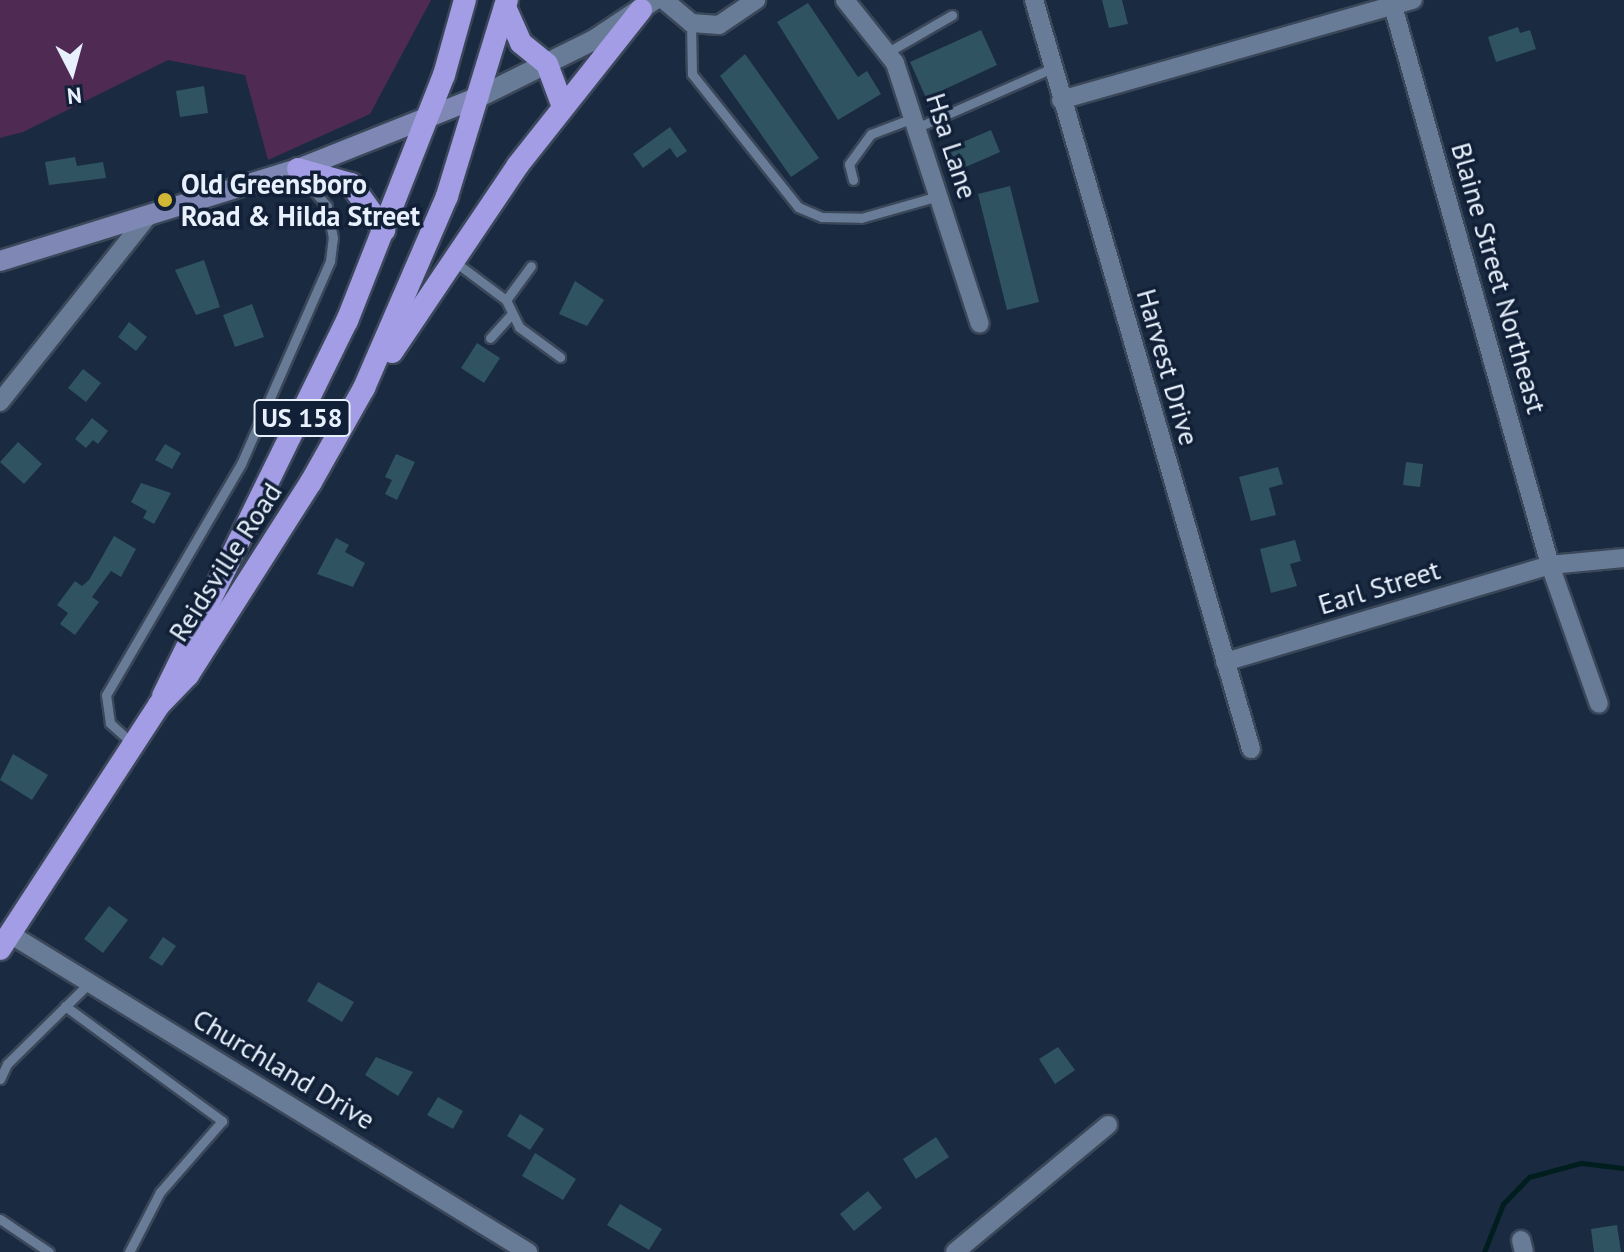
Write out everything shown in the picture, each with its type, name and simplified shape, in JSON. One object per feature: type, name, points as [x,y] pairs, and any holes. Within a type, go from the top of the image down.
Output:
[{"type":"highway","name":"Reidsville Road","points":[[159,705],[173,666],[304,414],[384,230],[426,122],[465,0]]},
{"type":"highway","name":"Reidsville Road","points":[[5,942],[159,705],[188,675],[311,482],[364,388],[430,243],[479,97],[506,4]]},
{"type":"highway","points":[[506,4],[521,43],[547,64],[563,107]]},
{"type":"highway","points":[[364,388],[563,107],[647,5]]},
{"type":"highway","points":[[296,170],[351,184],[372,206],[384,230]]},
{"type":"main road","points":[[0,261],[296,170],[426,122],[479,97]]},
{"type":"street","points":[[664,0],[691,23],[719,25],[756,0]]},
{"type":"street","name":"Hsa Lane","points":[[845,0],[888,52],[915,123],[980,324]]},
{"type":"street","name":"Harvest Drive","points":[[1034,0],[1251,749]]},
{"type":"street","points":[[1061,100],[1413,0]]},
{"type":"street","points":[[479,97],[547,64],[647,5]]},
{"type":"street","name":"Blaine Street Northeast","points":[[1393,6],[1550,565],[1599,704]]},
{"type":"street","points":[[0,402],[148,216]]},
{"type":"street","name":"Earl Street","points":[[1225,662],[1550,565],[1624,558]]},
{"type":"street","name":"Churchland Drive","points":[[5,942],[89,983],[528,1252]]},
{"type":"street","points":[[955,1252],[1108,1125]]},
{"type":"lane","points":[[888,52],[952,15]]},
{"type":"lane","points":[[691,23],[692,74],[798,207],[822,217],[861,218],[938,196]]},
{"type":"lane","points":[[853,180],[849,164],[871,134],[915,123],[1053,68]]},
{"type":"lane","points":[[133,744],[110,723],[106,695],[241,464],[330,261],[333,238],[327,206],[296,170]]},
{"type":"lane","points":[[455,262],[506,300],[510,316],[560,357]]},
{"type":"lane","points":[[506,300],[531,266]]},
{"type":"lane","points":[[490,338],[510,316]]},
{"type":"lane","points":[[0,1079],[7,1064],[89,983]]},
{"type":"lane","points":[[65,1006],[222,1121],[160,1192],[129,1252]]},
{"type":"lane","points":[[0,1219],[49,1252]]},
{"type":"shaded area","points":[[0,0],[431,0],[370,114],[268,160],[245,75],[168,60],[23,132],[0,138]]},
{"type":"building","points":[[1102,0],[1122,0],[1128,24],[1109,28]]},
{"type":"building","points":[[808,3],[858,77],[867,71],[881,94],[838,120],[777,22]]},
{"type":"building","points":[[1518,27],[1520,33],[1530,30],[1536,49],[1496,62],[1488,37]]},
{"type":"building","points":[[981,30],[997,65],[926,98],[910,62]]},
{"type":"building","points":[[745,54],[819,158],[791,177],[720,76]]},
{"type":"building","points":[[204,86],[208,113],[180,117],[176,91]]},
{"type":"building","points":[[670,127],[687,151],[677,158],[670,148],[643,168],[633,154]]},
{"type":"building","points":[[991,130],[1000,152],[959,170],[949,148]]},
{"type":"building","points":[[75,157],[77,166],[103,162],[106,178],[49,185],[45,162]]},
{"type":"building","points":[[1010,186],[1039,302],[1007,310],[978,194]]},
{"type":"building","points":[[204,260],[220,307],[196,315],[175,270]]},
{"type":"building","points":[[575,281],[604,300],[587,326],[559,314]]},
{"type":"building","points":[[252,304],[264,337],[235,347],[223,315]]},
{"type":"building","points":[[129,322],[147,337],[136,351],[118,337]]},
{"type":"building","points":[[477,343],[500,358],[484,383],[461,368]]},
{"type":"building","points":[[83,369],[101,383],[86,402],[68,388]]},
{"type":"building","points":[[92,418],[108,431],[98,444],[93,440],[86,448],[75,439]]},
{"type":"building","points":[[18,442],[42,464],[24,484],[0,462]]},
{"type":"building","points":[[165,444],[181,453],[172,469],[155,460]]},
{"type":"building","points":[[396,454],[415,462],[397,500],[385,494],[392,480],[385,477]]},
{"type":"building","points":[[1406,462],[1423,464],[1420,487],[1403,485]]},
{"type":"building","points":[[1278,467],[1283,484],[1269,488],[1276,515],[1251,521],[1239,477]]},
{"type":"building","points":[[141,483],[171,493],[154,524],[143,518],[147,511],[131,502]]},
{"type":"building","points":[[114,536],[136,549],[121,577],[111,571],[92,597],[99,602],[75,635],[60,624],[68,613],[57,605],[75,581],[82,586],[89,580]]},
{"type":"building","points":[[336,538],[349,545],[345,552],[365,563],[353,587],[317,574]]},
{"type":"building","points":[[1295,540],[1301,561],[1290,564],[1297,586],[1271,593],[1260,549]]},
{"type":"building","points":[[13,754],[48,775],[32,800],[0,780]]},
{"type":"building","points":[[109,906],[128,920],[103,953],[84,939]]},
{"type":"building","points":[[163,937],[176,946],[162,966],[149,958]]},
{"type":"building","points":[[318,982],[354,1002],[342,1022],[307,1001]]},
{"type":"building","points":[[1058,1047],[1075,1070],[1055,1084],[1039,1059]]},
{"type":"building","points":[[376,1057],[413,1072],[398,1096],[365,1075]]},
{"type":"building","points":[[438,1097],[463,1111],[453,1129],[427,1115]]},
{"type":"building","points":[[520,1114],[544,1129],[530,1150],[507,1136]]},
{"type":"building","points":[[936,1137],[949,1157],[916,1179],[903,1159]]},
{"type":"building","points":[[535,1153],[576,1179],[563,1200],[522,1176]]},
{"type":"building","points":[[868,1191],[882,1208],[854,1231],[840,1214]]},
{"type":"building","points":[[620,1204],[662,1229],[649,1250],[607,1225]]},
{"type":"building","points":[[1617,1225],[1621,1252],[1594,1252],[1591,1229]]},
{"type":"waterway","points":[[1484,1252],[1503,1204],[1529,1177],[1581,1163],[1624,1168]]},
{"type":"place","name":"Old Greensboro Road & Hilda Street","points":[[165,200]]}]
